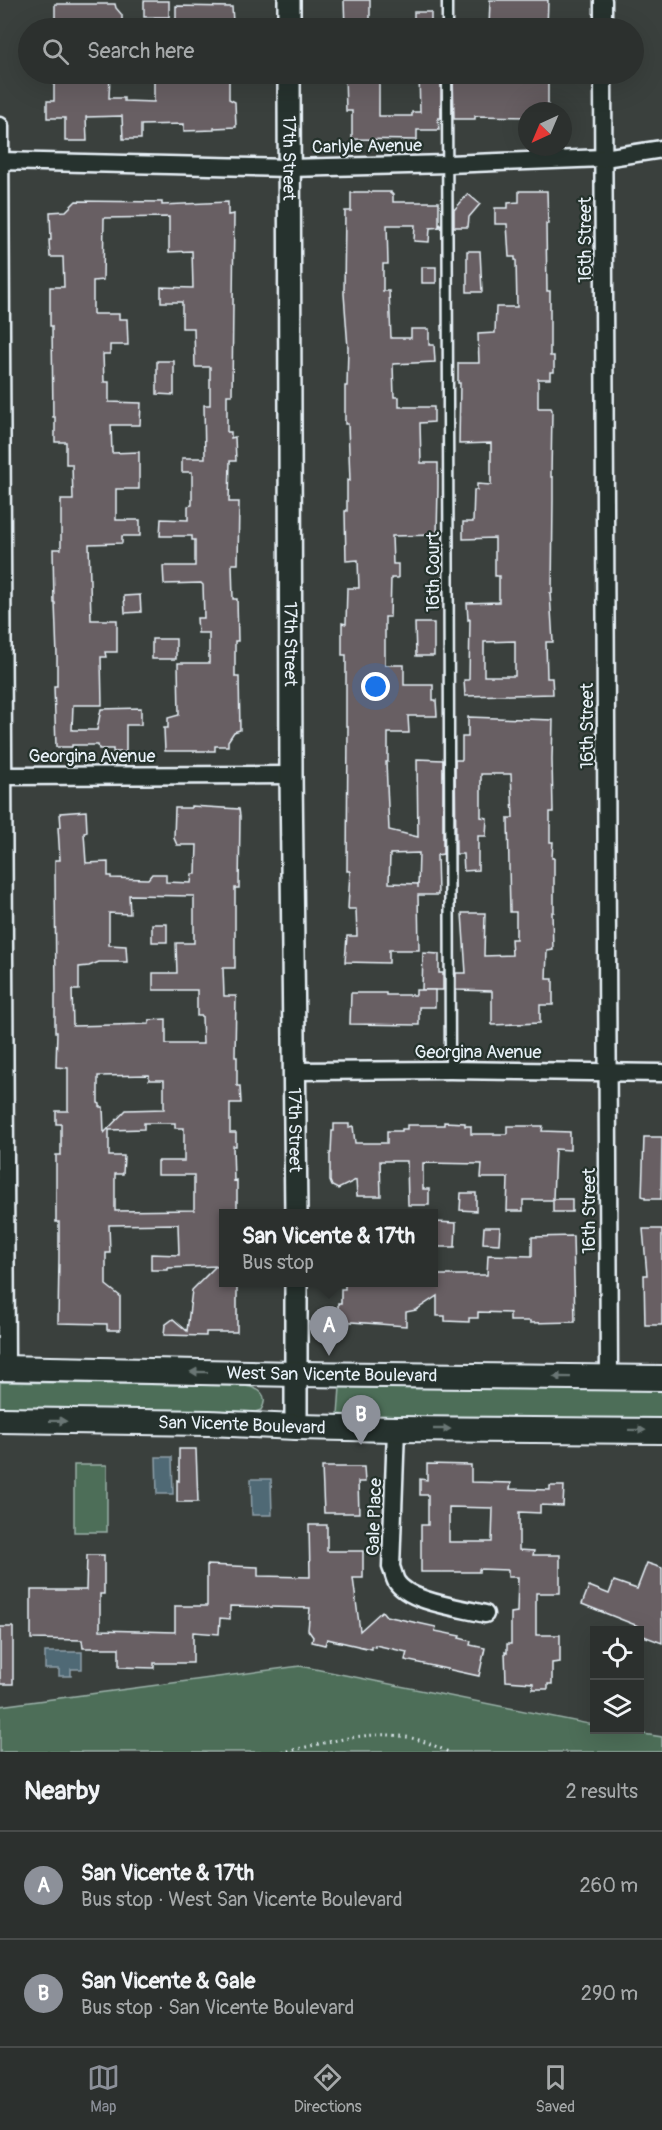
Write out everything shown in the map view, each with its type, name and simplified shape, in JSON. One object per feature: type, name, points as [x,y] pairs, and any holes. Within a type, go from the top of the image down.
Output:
[{"type":"main road","name":"West San Vicente Boulevard","points":[[3,1368],[662,1378]]},
{"type":"main road","name":"San Vicente Boulevard","points":[[0,1420],[396,1429],[662,1431]]},
{"type":"street","points":[[289,0],[289,18]]},
{"type":"street","points":[[603,0],[603,18]]},
{"type":"street","name":"17th Street","points":[[289,84],[291,775],[296,1209]]},
{"type":"street","name":"16th Street","points":[[603,84],[609,1377]]},
{"type":"street","points":[[0,126],[3,1368]]},
{"type":"street","name":"Carlyle Avenue","points":[[0,161],[289,168],[604,158],[662,149]]},
{"type":"street","name":"Georgina Avenue","points":[[2,776],[291,775]]},
{"type":"street","name":"Georgina Avenue","points":[[295,1071],[662,1073]]},
{"type":"street","points":[[296,1287],[297,1427]]},
{"type":"street","name":"Gale Place","points":[[396,1429],[392,1567],[396,1581],[405,1590],[418,1597],[485,1614]]},
{"type":"lane","points":[[447,0],[447,18]]},
{"type":"lane","name":"16th Court","points":[[447,84],[450,1071]]},
{"type":"path","points":[[282,1752],[351,1737],[386,1735],[418,1739],[449,1752]]},
{"type":"green space","points":[[0,1382],[245,1386],[255,1388],[262,1393],[264,1400],[261,1410],[250,1414],[0,1411]]},
{"type":"green space","points":[[340,1387],[662,1390],[662,1420],[342,1416],[338,1415]]},
{"type":"green space","points":[[74,1465],[107,1465],[107,1532],[74,1532]]},
{"type":"green space","points":[[300,1666],[590,1724],[590,1734],[643,1734],[662,1737],[662,1752],[0,1752],[0,1706]]},
{"type":"water","points":[[156,1457],[172,1457],[173,1494],[157,1494]]},
{"type":"water","points":[[251,1479],[271,1479],[272,1515],[252,1515]]},
{"type":"water","points":[[45,1652],[82,1652],[82,1669],[71,1669],[71,1676],[59,1676],[59,1669],[45,1669]]},
{"type":"building","points":[[344,0],[370,0],[370,18],[345,18]]},
{"type":"building","points":[[490,0],[548,0],[547,18],[489,18]]},
{"type":"building","points":[[144,1],[169,1],[169,17],[144,17]]},
{"type":"building","points":[[55,4],[115,4],[122,15],[122,18],[55,18]]},
{"type":"building","points":[[176,6],[232,7],[233,18],[176,18]]},
{"type":"building","points":[[414,12],[431,12],[431,18],[414,18]]},
{"type":"building","points":[[54,84],[110,84],[109,98],[154,102],[154,84],[229,84],[229,99],[235,102],[236,127],[184,131],[184,124],[141,125],[141,139],[123,139],[122,116],[86,117],[87,141],[65,141],[65,118],[47,118],[47,101],[54,101]]},
{"type":"building","points":[[345,84],[379,84],[379,116],[412,116],[412,112],[420,112],[419,84],[441,84],[439,130],[417,130],[417,140],[352,139],[352,111],[346,111]]},
{"type":"building","points":[[453,84],[548,84],[548,102],[518,102],[518,117],[475,116],[475,119],[454,119]]},
{"type":"building","points":[[519,191],[547,191],[547,291],[550,291],[550,356],[554,356],[554,372],[550,372],[550,379],[538,379],[538,408],[551,408],[552,410],[552,593],[550,593],[553,642],[546,642],[547,678],[552,678],[553,694],[465,696],[464,680],[469,680],[470,619],[468,620],[467,603],[499,602],[499,576],[495,576],[495,538],[463,539],[463,522],[473,522],[474,490],[477,490],[477,484],[491,485],[491,443],[459,444],[458,363],[479,363],[478,334],[495,333],[496,307],[517,307],[516,260],[515,257],[509,257],[507,224],[495,224],[495,208],[508,208],[508,203],[519,202]],"holes":[[[515,641],[515,676],[484,676],[484,642]]]},
{"type":"building","points":[[391,192],[393,202],[439,202],[439,226],[441,224],[441,227],[430,228],[429,242],[414,241],[415,225],[387,225],[388,264],[383,264],[383,291],[389,291],[391,338],[411,338],[411,329],[429,329],[429,345],[434,345],[435,362],[393,364],[394,397],[399,397],[399,407],[434,407],[434,422],[420,423],[421,463],[438,463],[437,535],[392,536],[393,564],[398,564],[398,578],[391,578],[390,617],[385,617],[385,665],[404,665],[404,685],[433,685],[433,700],[436,700],[437,716],[408,716],[409,733],[388,733],[388,762],[386,762],[389,830],[418,837],[417,759],[443,760],[443,854],[437,855],[438,895],[418,895],[419,950],[389,950],[389,963],[345,962],[347,936],[357,936],[356,909],[348,909],[350,871],[347,871],[348,726],[346,726],[346,655],[342,655],[342,623],[346,624],[347,588],[359,588],[358,560],[346,561],[345,511],[347,511],[347,480],[350,481],[348,424],[345,424],[348,348],[344,294],[345,211],[351,211],[351,193]],"holes":[[[419,853],[418,888],[418,884],[389,883],[390,854]]]},
{"type":"building","points":[[468,194],[480,204],[469,217],[468,227],[454,227],[454,210]]},
{"type":"building","points":[[76,201],[162,202],[162,205],[228,202],[228,215],[234,214],[232,395],[227,395],[227,432],[231,432],[231,438],[235,437],[236,461],[230,461],[229,502],[239,502],[238,564],[232,564],[233,599],[237,599],[238,641],[235,641],[235,677],[239,677],[240,730],[234,732],[228,741],[228,746],[215,746],[215,751],[165,751],[164,728],[168,728],[168,718],[179,715],[178,663],[209,663],[209,633],[198,633],[197,618],[204,618],[203,585],[201,583],[164,584],[163,566],[195,566],[195,540],[192,540],[192,536],[160,536],[161,519],[188,520],[188,506],[192,505],[192,472],[182,472],[182,458],[205,458],[204,405],[210,405],[210,367],[195,367],[194,328],[182,328],[182,302],[161,302],[161,287],[193,288],[192,251],[169,252],[169,217],[104,218],[103,280],[93,281],[93,314],[119,314],[119,319],[127,319],[128,345],[110,345],[110,354],[103,354],[104,382],[109,382],[109,402],[141,403],[140,425],[111,425],[112,453],[139,452],[139,489],[116,489],[116,520],[140,520],[140,536],[122,536],[122,543],[89,544],[91,620],[117,620],[117,652],[105,652],[106,657],[101,657],[102,705],[73,705],[72,730],[97,730],[101,709],[141,708],[141,725],[126,725],[126,752],[99,749],[98,745],[56,747],[54,686],[57,686],[57,656],[53,549],[61,549],[61,500],[73,500],[72,464],[66,464],[66,442],[55,442],[55,417],[53,417],[50,287],[64,287],[63,257],[50,257],[50,212],[66,211]]},
{"type":"building","points":[[467,251],[480,251],[482,292],[467,292]]},
{"type":"building","points":[[422,267],[436,267],[436,283],[422,283]]},
{"type":"building","points":[[157,361],[174,361],[174,395],[157,394]]},
{"type":"building","points":[[140,595],[141,612],[125,613],[124,596]]},
{"type":"building","points":[[415,623],[434,623],[434,656],[416,656]]},
{"type":"building","points":[[152,639],[176,639],[176,659],[152,659]]},
{"type":"building","points":[[468,717],[553,720],[553,812],[550,812],[550,842],[553,842],[552,858],[554,858],[553,950],[547,951],[546,979],[553,979],[553,1005],[540,1005],[540,1023],[492,1025],[492,991],[456,990],[456,973],[466,973],[462,913],[485,913],[484,956],[512,955],[511,939],[516,939],[516,912],[510,912],[508,818],[513,818],[511,774],[481,774],[481,817],[487,818],[486,836],[478,836],[478,870],[464,871],[463,854],[456,854],[455,760],[462,760],[462,737],[468,737]]},
{"type":"building","points":[[191,806],[239,809],[240,816],[239,888],[235,888],[235,968],[223,968],[224,996],[236,996],[235,1057],[237,1057],[237,1086],[240,1086],[241,1103],[230,1103],[230,1133],[236,1133],[236,1146],[233,1146],[234,1181],[237,1180],[237,1209],[219,1209],[219,1287],[237,1287],[237,1332],[206,1332],[206,1336],[164,1335],[165,1325],[173,1319],[187,1331],[192,1290],[216,1266],[151,1270],[151,1254],[179,1255],[178,1224],[109,1225],[110,1253],[106,1253],[106,1285],[120,1296],[120,1330],[107,1330],[107,1324],[58,1323],[59,1222],[56,1222],[56,1155],[61,1155],[61,1124],[56,1124],[56,1111],[68,1111],[68,1068],[56,1067],[57,1032],[55,1032],[55,860],[60,860],[58,827],[61,827],[60,813],[86,811],[87,832],[84,833],[86,863],[108,862],[108,876],[111,878],[148,879],[152,874],[166,874],[166,882],[191,883],[192,874],[196,874],[197,845],[177,845],[174,838],[175,808],[191,808]],"holes":[[[129,895],[194,896],[194,943],[176,943],[177,973],[153,973],[153,990],[197,990],[197,1016],[202,1016],[203,1044],[166,1044],[166,1019],[149,1020],[149,1024],[73,1026],[72,990],[79,990],[79,967],[99,962],[127,962],[126,946],[109,945],[109,913],[130,914]],[[149,1075],[149,1080],[164,1080],[164,1109],[126,1110],[104,1133],[103,1107],[100,1107],[98,1103],[98,1076]],[[144,1123],[175,1123],[175,1128],[184,1128],[184,1161],[158,1161],[158,1175],[194,1175],[194,1210],[115,1211],[115,1174],[123,1174],[124,1156],[109,1156],[109,1130],[144,1129]]]},
{"type":"building","points":[[152,924],[167,924],[167,942],[152,942]]},
{"type":"building","points":[[423,953],[439,954],[439,973],[443,973],[443,990],[422,990]]},
{"type":"building","points":[[416,990],[435,990],[435,1007],[419,1007],[419,1025],[350,1024],[351,993],[416,995]]},
{"type":"building","points":[[444,1122],[465,1123],[465,1126],[471,1126],[471,1134],[507,1134],[507,1126],[543,1126],[542,1131],[570,1132],[570,1150],[555,1149],[553,1199],[572,1199],[572,1212],[553,1212],[553,1200],[523,1200],[523,1211],[507,1211],[508,1178],[481,1178],[482,1164],[423,1163],[423,1189],[429,1189],[429,1205],[408,1205],[407,1161],[380,1161],[381,1196],[357,1196],[356,1180],[338,1189],[332,1186],[330,1153],[334,1124],[353,1126],[355,1143],[387,1143],[387,1131],[402,1131],[402,1129],[407,1129],[407,1125],[444,1125]]},
{"type":"building","points":[[644,1137],[662,1137],[661,1199],[645,1199],[642,1196]]},
{"type":"building","points":[[461,1193],[476,1193],[476,1211],[460,1210]]},
{"type":"building","points":[[438,1222],[456,1223],[455,1247],[438,1247]]},
{"type":"building","points":[[484,1227],[500,1227],[499,1244],[483,1243]]},
{"type":"building","points":[[643,1229],[662,1229],[662,1325],[645,1325],[644,1275],[647,1275]]},
{"type":"building","points":[[573,1236],[575,1322],[510,1321],[510,1313],[478,1312],[478,1318],[469,1318],[469,1322],[445,1321],[445,1316],[437,1316],[437,1296],[416,1310],[406,1312],[406,1326],[338,1321],[338,1303],[341,1303],[341,1289],[345,1287],[438,1287],[438,1275],[487,1275],[488,1255],[532,1256],[532,1237]]},
{"type":"building","points":[[179,1449],[196,1449],[198,1502],[177,1502]]},
{"type":"building","points":[[427,1464],[471,1465],[471,1482],[511,1483],[510,1489],[550,1490],[550,1486],[564,1486],[563,1506],[540,1505],[540,1513],[519,1512],[519,1550],[534,1551],[533,1555],[560,1555],[560,1593],[536,1593],[536,1635],[560,1635],[560,1662],[552,1663],[552,1684],[548,1684],[548,1689],[533,1689],[533,1683],[506,1681],[505,1652],[507,1653],[507,1644],[511,1644],[511,1613],[517,1612],[518,1577],[508,1577],[508,1570],[421,1572],[421,1525],[428,1525],[428,1495],[420,1495],[420,1479],[427,1480]],"holes":[[[449,1507],[493,1508],[492,1542],[449,1542]]]},
{"type":"building","points":[[322,1467],[364,1467],[365,1482],[358,1482],[359,1513],[324,1513]]},
{"type":"building","points":[[309,1525],[327,1525],[327,1551],[363,1551],[363,1578],[353,1578],[360,1631],[382,1611],[386,1616],[436,1627],[435,1631],[460,1636],[459,1638],[471,1641],[470,1645],[485,1648],[479,1676],[405,1660],[407,1652],[375,1645],[375,1647],[371,1646],[371,1649],[327,1639],[325,1645],[312,1642],[313,1637],[308,1630],[310,1608],[230,1606],[230,1619],[220,1618],[219,1634],[193,1632],[193,1663],[154,1663],[154,1668],[119,1667],[119,1648],[83,1648],[82,1640],[31,1639],[31,1590],[86,1590],[87,1555],[104,1555],[104,1594],[100,1594],[100,1630],[175,1632],[175,1606],[207,1606],[207,1565],[258,1567],[258,1576],[310,1577]]},
{"type":"building","points":[[647,1563],[662,1568],[662,1643],[644,1636],[644,1626],[638,1626],[582,1604],[589,1586],[609,1594],[614,1581],[637,1589]]},
{"type":"building","points":[[0,1627],[13,1627],[13,1684],[0,1684]]},
{"type":"place","name":"San Vicente & 17th","points":[[329,1356]]},
{"type":"place","name":"San Vicente & Gale","points":[[361,1445]]}]
